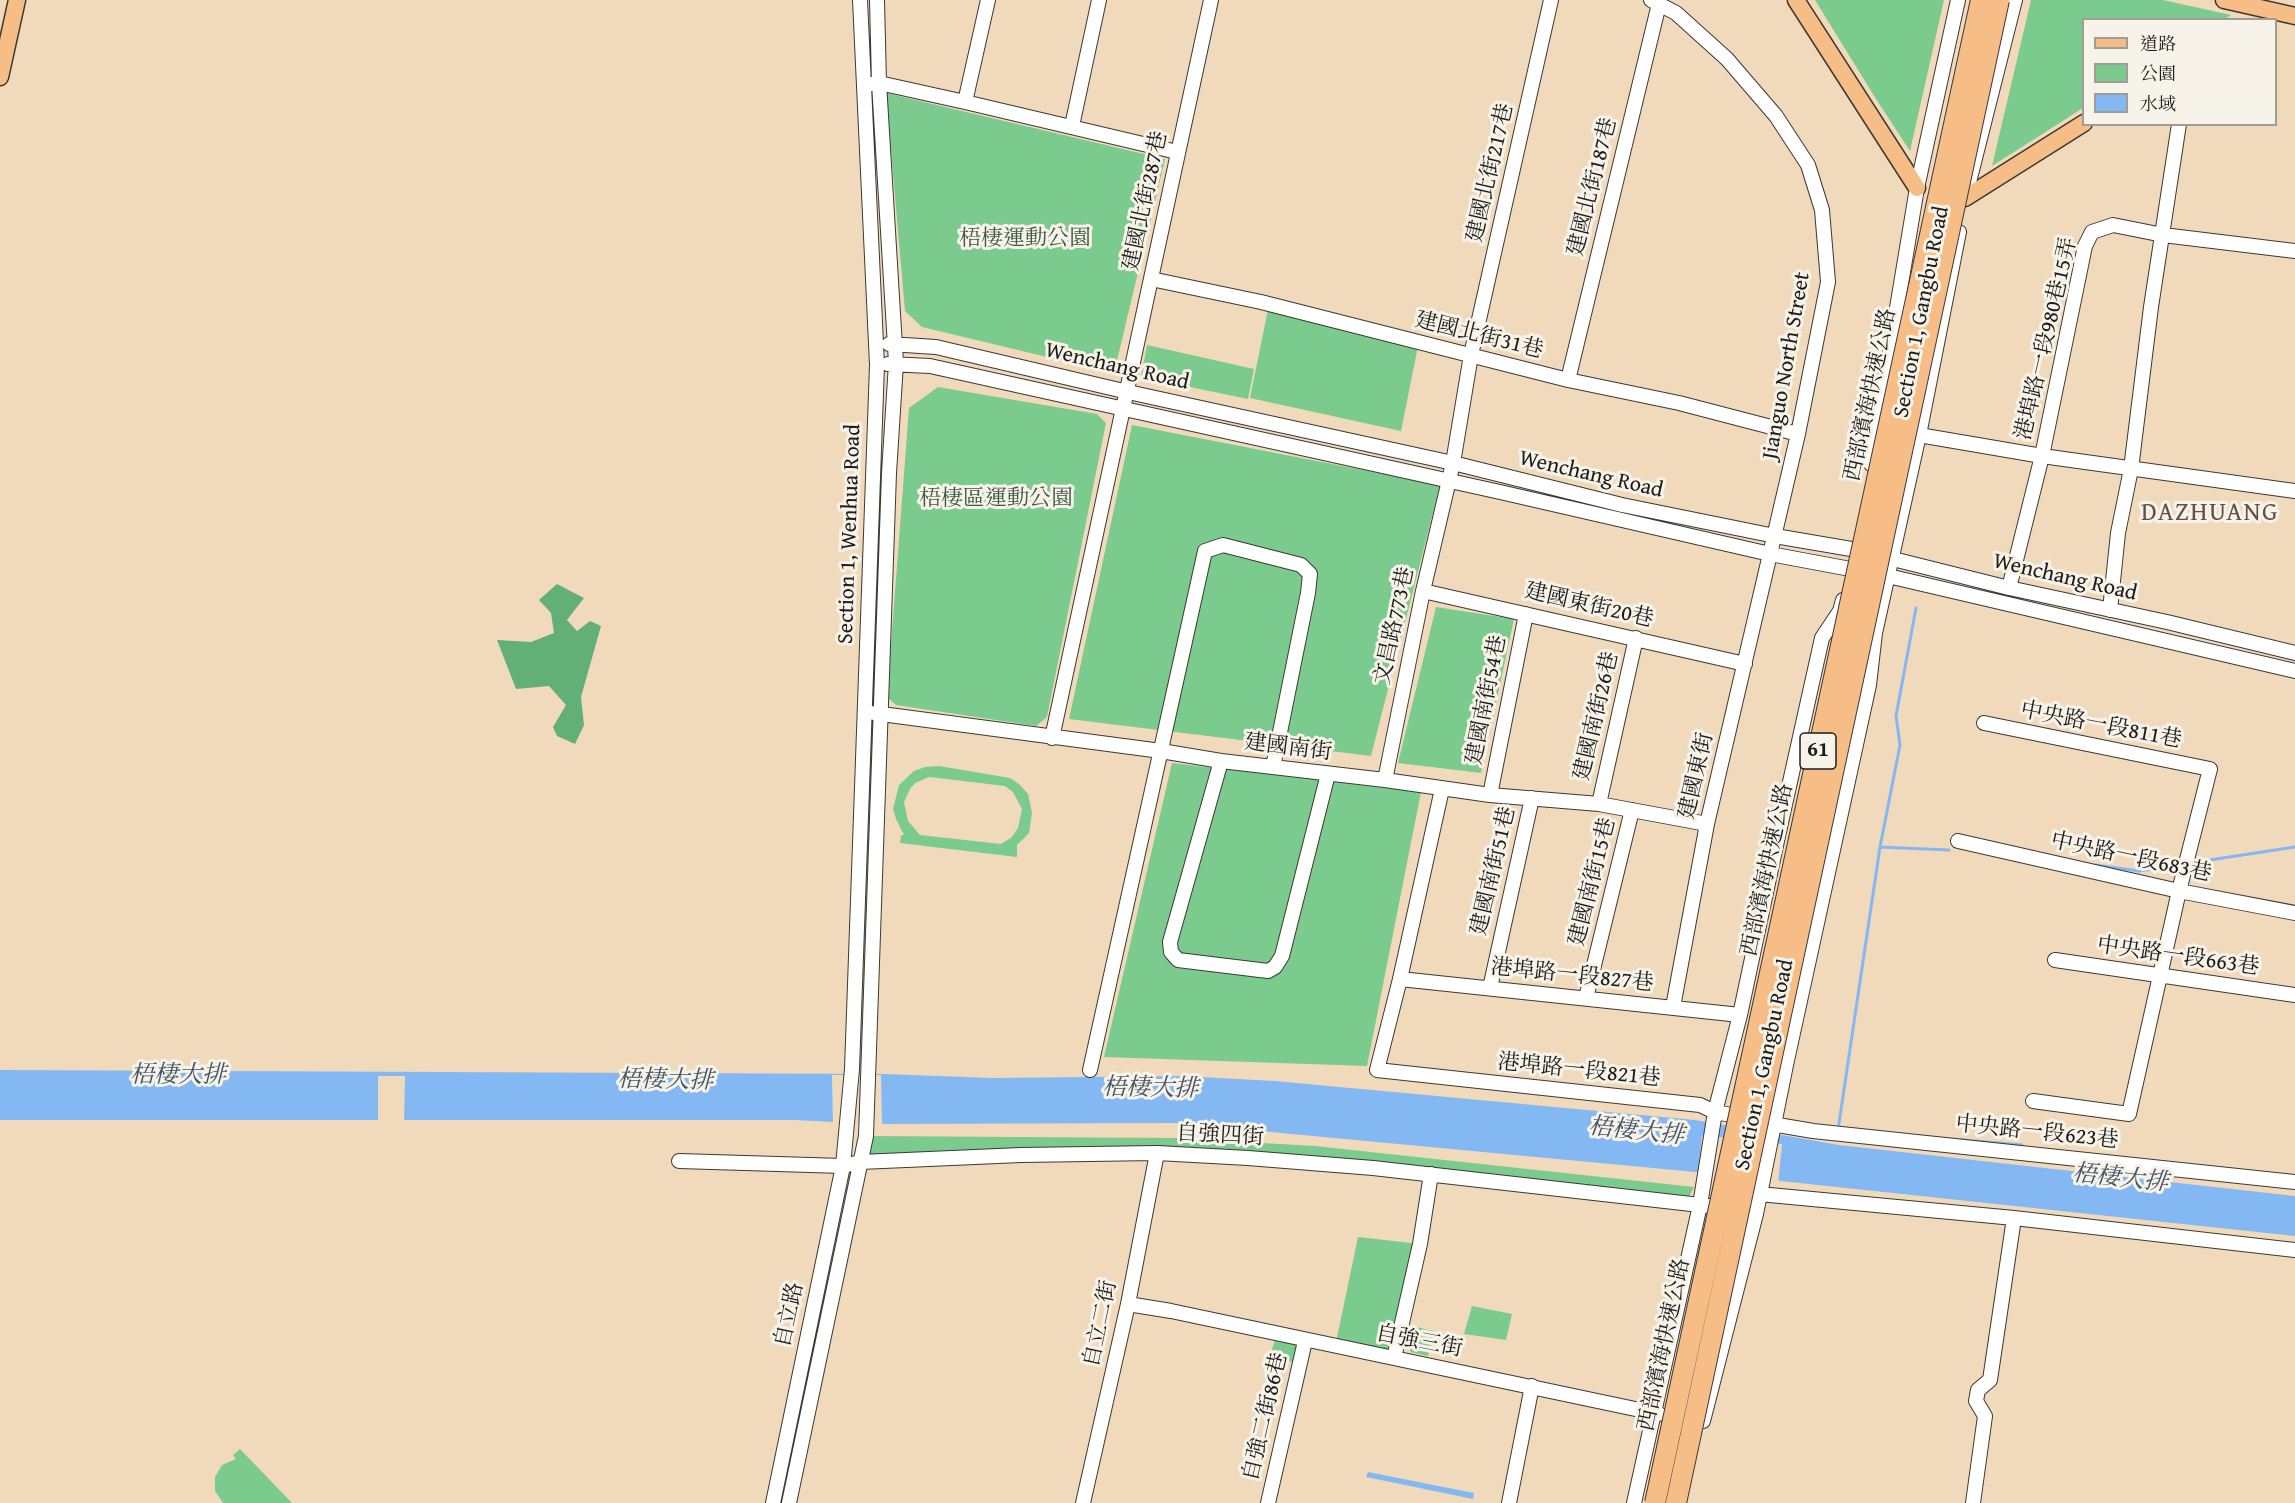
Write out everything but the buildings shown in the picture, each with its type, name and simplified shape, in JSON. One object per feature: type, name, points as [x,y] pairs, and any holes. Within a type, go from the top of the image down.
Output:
[{"type":"highway","name":"西部濱海快速公路","points":[[1655,1503],[1981,0]]},
{"type":"highway","name":"西部濱海快速公路","points":[[1676,1503],[1999,0]]},
{"type":"highway","points":[[1679,1393],[1692,1280],[1840,611]]},
{"type":"highway","points":[[1700,1394],[1712,1369],[1854,718],[1875,633]]},
{"type":"main road","points":[[0,77],[17,0]]},
{"type":"main road","points":[[1796,0],[1917,188]]},
{"type":"main road","points":[[2224,0],[2268,5],[2295,16]]},
{"type":"main road","points":[[2252,18],[2268,5]]},
{"type":"main road","points":[[1965,198],[2082,124]]},
{"type":"street","name":"Section 1, Wenhua Road","points":[[847,1134],[852,1069],[877,365],[860,0]]},
{"type":"street","name":"Section 1, Wenhua Road","points":[[866,1136],[896,363],[879,83],[877,0]]},
{"type":"street","points":[[965,102],[988,0]]},
{"type":"street","points":[[1072,126],[1099,0]]},
{"type":"street","name":"建國北街287巷","points":[[1052,738],[1122,410],[1128,392],[1210,0]]},
{"type":"street","name":"建國北街217巷","points":[[1453,463],[1471,355],[1551,0]]},
{"type":"street","name":"Section 1, Gangbu Road","points":[[1634,1503],[1700,1205],[1716,1112],[1740,1015],[1822,639],[1840,611],[1857,550],[1917,188],[1958,0]]},
{"type":"street","name":"Section 1, Gangbu Road","points":[[1685,1503],[1702,1423],[1756,1214],[1788,1053],[1869,686],[1875,633],[1919,435],[1965,198],[2015,0]]},
{"type":"street","name":"建國北街187巷","points":[[1568,380],[1655,2]]},
{"type":"street","name":"Jianguo North Street","points":[[1655,2],[1676,13],[1727,59],[1776,116],[1808,165],[1822,210],[1828,282],[1798,434],[1770,554]]},
{"type":"street","points":[[863,85],[879,83],[1177,152]]},
{"type":"street","points":[[2110,610],[2118,533],[2131,469],[2179,126]]},
{"type":"street","name":"港埠路一段980巷15弄","points":[[2042,456],[2085,246],[2092,232],[2113,225],[2163,235]]},
{"type":"street","points":[[2163,235],[2295,251]]},
{"type":"street","name":"建國北街31巷","points":[[1151,279],[1261,303],[1568,380],[1679,403],[1798,434]]},
{"type":"street","name":"Wenchang Road","points":[[876,344],[936,347],[1128,392],[1453,463],[1622,505],[1857,550],[2009,588],[2295,653]]},
{"type":"street","name":"Wenchang Road","points":[[877,365],[896,363],[930,366],[1770,554],[1888,576],[2295,671]]},
{"type":"street","points":[[1919,435],[2042,456],[2295,491]]},
{"type":"street","points":[[2009,588],[2042,456]]},
{"type":"street","name":"文昌路773巷","points":[[1385,780],[1423,591],[1453,463]]},
{"type":"street","points":[[1090,1070],[1204,551],[1223,545],[1301,565],[1310,574],[1273,767]]},
{"type":"street","name":"建國東街","points":[[1673,1008],[1707,824],[1770,554]]},
{"type":"street","name":"建國東街20巷","points":[[1423,591],[1745,664]]},
{"type":"street","name":"Section 1, Gangbu Road","points":[[1665,1503],[1836,722],[1842,654],[1840,611]]},
{"type":"street","name":"建國南街54巷","points":[[1490,795],[1526,614]]},
{"type":"street","name":"Section 1, Gangbu Road","points":[[1836,722],[1860,662],[1875,633]]},
{"type":"street","name":"建國南街26巷","points":[[1599,804],[1636,638]]},
{"type":"street","name":"建國南街","points":[[865,712],[1442,789],[1599,804],[1707,824]]},
{"type":"street","name":"中央路一段811巷","points":[[1984,723],[2210,770],[2179,891]]},
{"type":"street","points":[[1221,761],[1170,942],[1171,952],[1178,960],[1268,971],[1275,968],[1282,956],[1329,774]]},
{"type":"street","points":[[1400,980],[1442,789]]},
{"type":"street","name":"建國南街51巷","points":[[1490,988],[1532,798]]},
{"type":"street","name":"建國南街15巷","points":[[1586,998],[1632,810]]},
{"type":"street","name":"中央路一段683巷","points":[[1958,841],[2179,891],[2295,913]]},
{"type":"street","points":[[2033,1101],[2129,1114],[2179,891]]},
{"type":"street","name":"中央路一段663巷","points":[[2055,960],[2295,995]]},
{"type":"street","name":"港埠路一段827巷","points":[[1400,980],[1740,1015]]},
{"type":"street","name":"港埠路一段821巷","points":[[1400,980],[1377,1070],[1700,1105],[1716,1112],[1774,1125]]},
{"type":"street","name":"中央路一段623巷","points":[[1774,1125],[1991,1151],[2295,1182]]},
{"type":"street","name":"自立路","points":[[773,1503],[843,1166],[847,1134]]},
{"type":"street","name":"自立路","points":[[789,1503],[866,1136]]},
{"type":"street","name":"自強四街","points":[[679,1161],[843,1166],[860,1162],[1021,1155],[1157,1153],[1304,1162],[1431,1174],[1700,1205],[1756,1214]]},
{"type":"street","name":"自立二街","points":[[1083,1503],[1128,1304],[1157,1153]]},
{"type":"street","points":[[1394,1358],[1420,1244],[1431,1174]]},
{"type":"street","points":[[1759,1194],[2014,1218],[2295,1250]]},
{"type":"street","points":[[1973,1503],[1985,1416],[1976,1401],[1978,1390],[1990,1380],[2014,1218]]},
{"type":"street","name":"自強三街","points":[[1128,1304],[1702,1423]]},
{"type":"street","name":"自強二街86巷","points":[[1268,1503],[1305,1341]]},
{"type":"street","points":[[1509,1503],[1532,1386]]},
{"type":"green space","points":[[1815,0],[1944,0],[1910,151],[1876,99]]},
{"type":"green space","points":[[2031,0],[2163,0],[2231,15],[2227,18],[2082,18],[2082,109],[1992,166]]},
{"type":"green space","name":"梧棲運動公園","points":[[886,93],[1165,159],[1114,373],[922,327],[905,311]]},
{"type":"green space","points":[[1268,309],[1418,346],[1401,431],[1250,398]]},
{"type":"green space","points":[[1147,345],[1254,369],[1248,399],[1141,377]]},
{"type":"green space","name":"梧棲區運動公園","points":[[938,387],[1097,414],[1106,423],[1047,717],[1036,726],[896,705],[887,697],[909,408]]},
{"type":"green space","points":[[1132,425],[1440,485],[1371,756],[1069,719]]},
{"type":"green space","points":[[557,584],[584,598],[567,620],[577,631],[590,621],[601,626],[581,697],[584,725],[575,744],[557,736],[553,727],[566,705],[549,686],[516,689],[497,640],[531,642],[554,633],[551,613],[539,600]]},
{"type":"green space","points":[[1436,607],[1514,619],[1481,773],[1398,763]]},
{"type":"green space","points":[[1172,763],[1421,792],[1367,1066],[1104,1057]]},
{"type":"green space","points":[[939,766],[1010,778],[1019,784],[1028,794],[1032,813],[1029,833],[1017,845],[1017,857],[900,843],[901,835],[904,835],[893,809],[899,785],[914,771]],"holes":[[[929,777],[1005,786],[1013,792],[1022,809],[1018,828],[1011,838],[1001,844],[920,835],[908,821],[904,802],[910,789],[915,783]]]},
{"type":"green space","points":[[866,1136],[1173,1138],[1315,1146],[1694,1187],[1686,1203],[1174,1154],[870,1159]]},
{"type":"green space","points":[[1358,1237],[1420,1244],[1394,1358],[1335,1347]]},
{"type":"green space","points":[[1472,1306],[1512,1314],[1506,1340],[1464,1334]]},
{"type":"green space","points":[[1416,1327],[1434,1331],[1428,1356],[1410,1352]]},
{"type":"green space","points":[[1277,1334],[1305,1341],[1299,1364],[1270,1356]]},
{"type":"green space","points":[[240,1449],[292,1503],[223,1503],[215,1491],[215,1477],[222,1465],[236,1459],[233,1455]]},
{"type":"water","name":"梧棲大排","points":[[0,1070],[884,1074],[992,1078],[1181,1076],[1275,1081],[1695,1120],[1839,1145],[2295,1196],[2295,1236],[1706,1173],[1175,1123],[873,1124],[794,1120],[0,1120]]},
{"type":"water","points":[[1368,1472],[1474,1493],[1473,1499],[1366,1477]]},
{"type":"pier","points":[[832,1075],[881,1075],[882,1125],[833,1125]]},
{"type":"pier","points":[[378,1076],[405,1076],[404,1124],[378,1124]]},
{"type":"pier","points":[[1702,1135],[1782,1144],[1778,1184],[1698,1175]]},
{"type":"waterway","points":[[1838,1130],[1880,847],[1900,745],[1896,716],[1916,608]]},
{"type":"waterway","points":[[1880,847],[1949,850]]},
{"type":"waterway","points":[[2190,863],[2295,847]]},
{"type":"waterway","points":[[2095,865],[2139,871],[2181,865]]},
{"type":"waterway","points":[[1952,1139],[2022,1145]]},
{"type":"district","name":"DAZHUANG","points":[[2210,513]]}]
